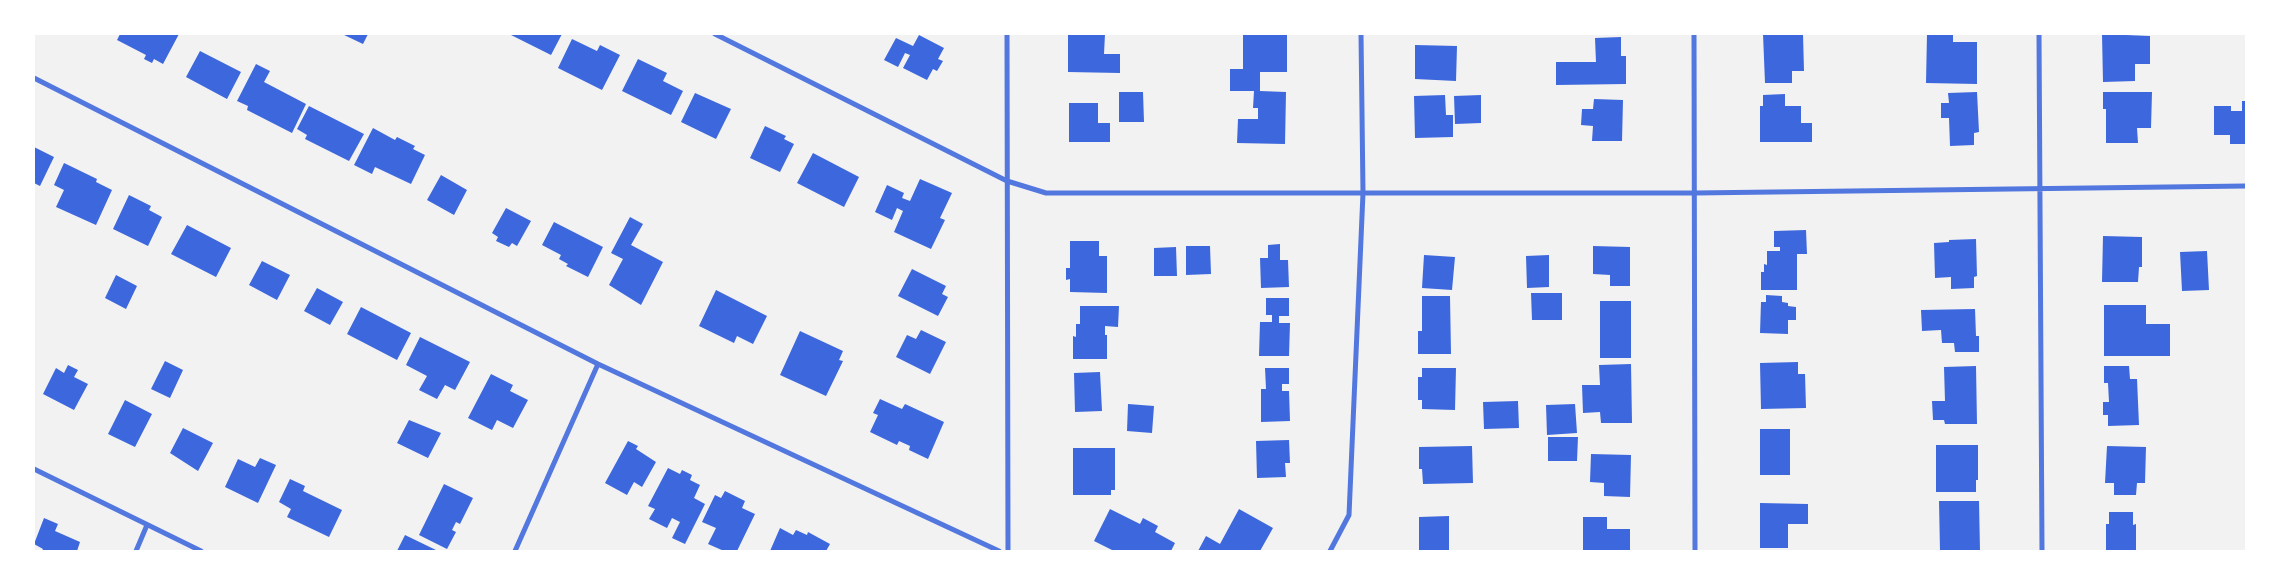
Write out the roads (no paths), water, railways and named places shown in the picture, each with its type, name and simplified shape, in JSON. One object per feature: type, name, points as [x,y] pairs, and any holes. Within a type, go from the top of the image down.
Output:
[{"type":"street","points":[[714,34],[1007,181],[1046,193],[1695,194],[2040,187],[2246,186]]},
{"type":"street","points":[[1007,34],[1008,551]]},
{"type":"street","points":[[1330,551],[1349,515],[1363,194],[1361,34]]},
{"type":"street","points":[[1694,34],[1695,551]]},
{"type":"street","points":[[2038,34],[2042,551]]},
{"type":"street","points":[[34,78],[598,364],[999,551]]},
{"type":"street","points":[[515,551],[598,364]]},
{"type":"street","points":[[34,469],[201,551]]},
{"type":"street","points":[[136,551],[147,525]]}]
